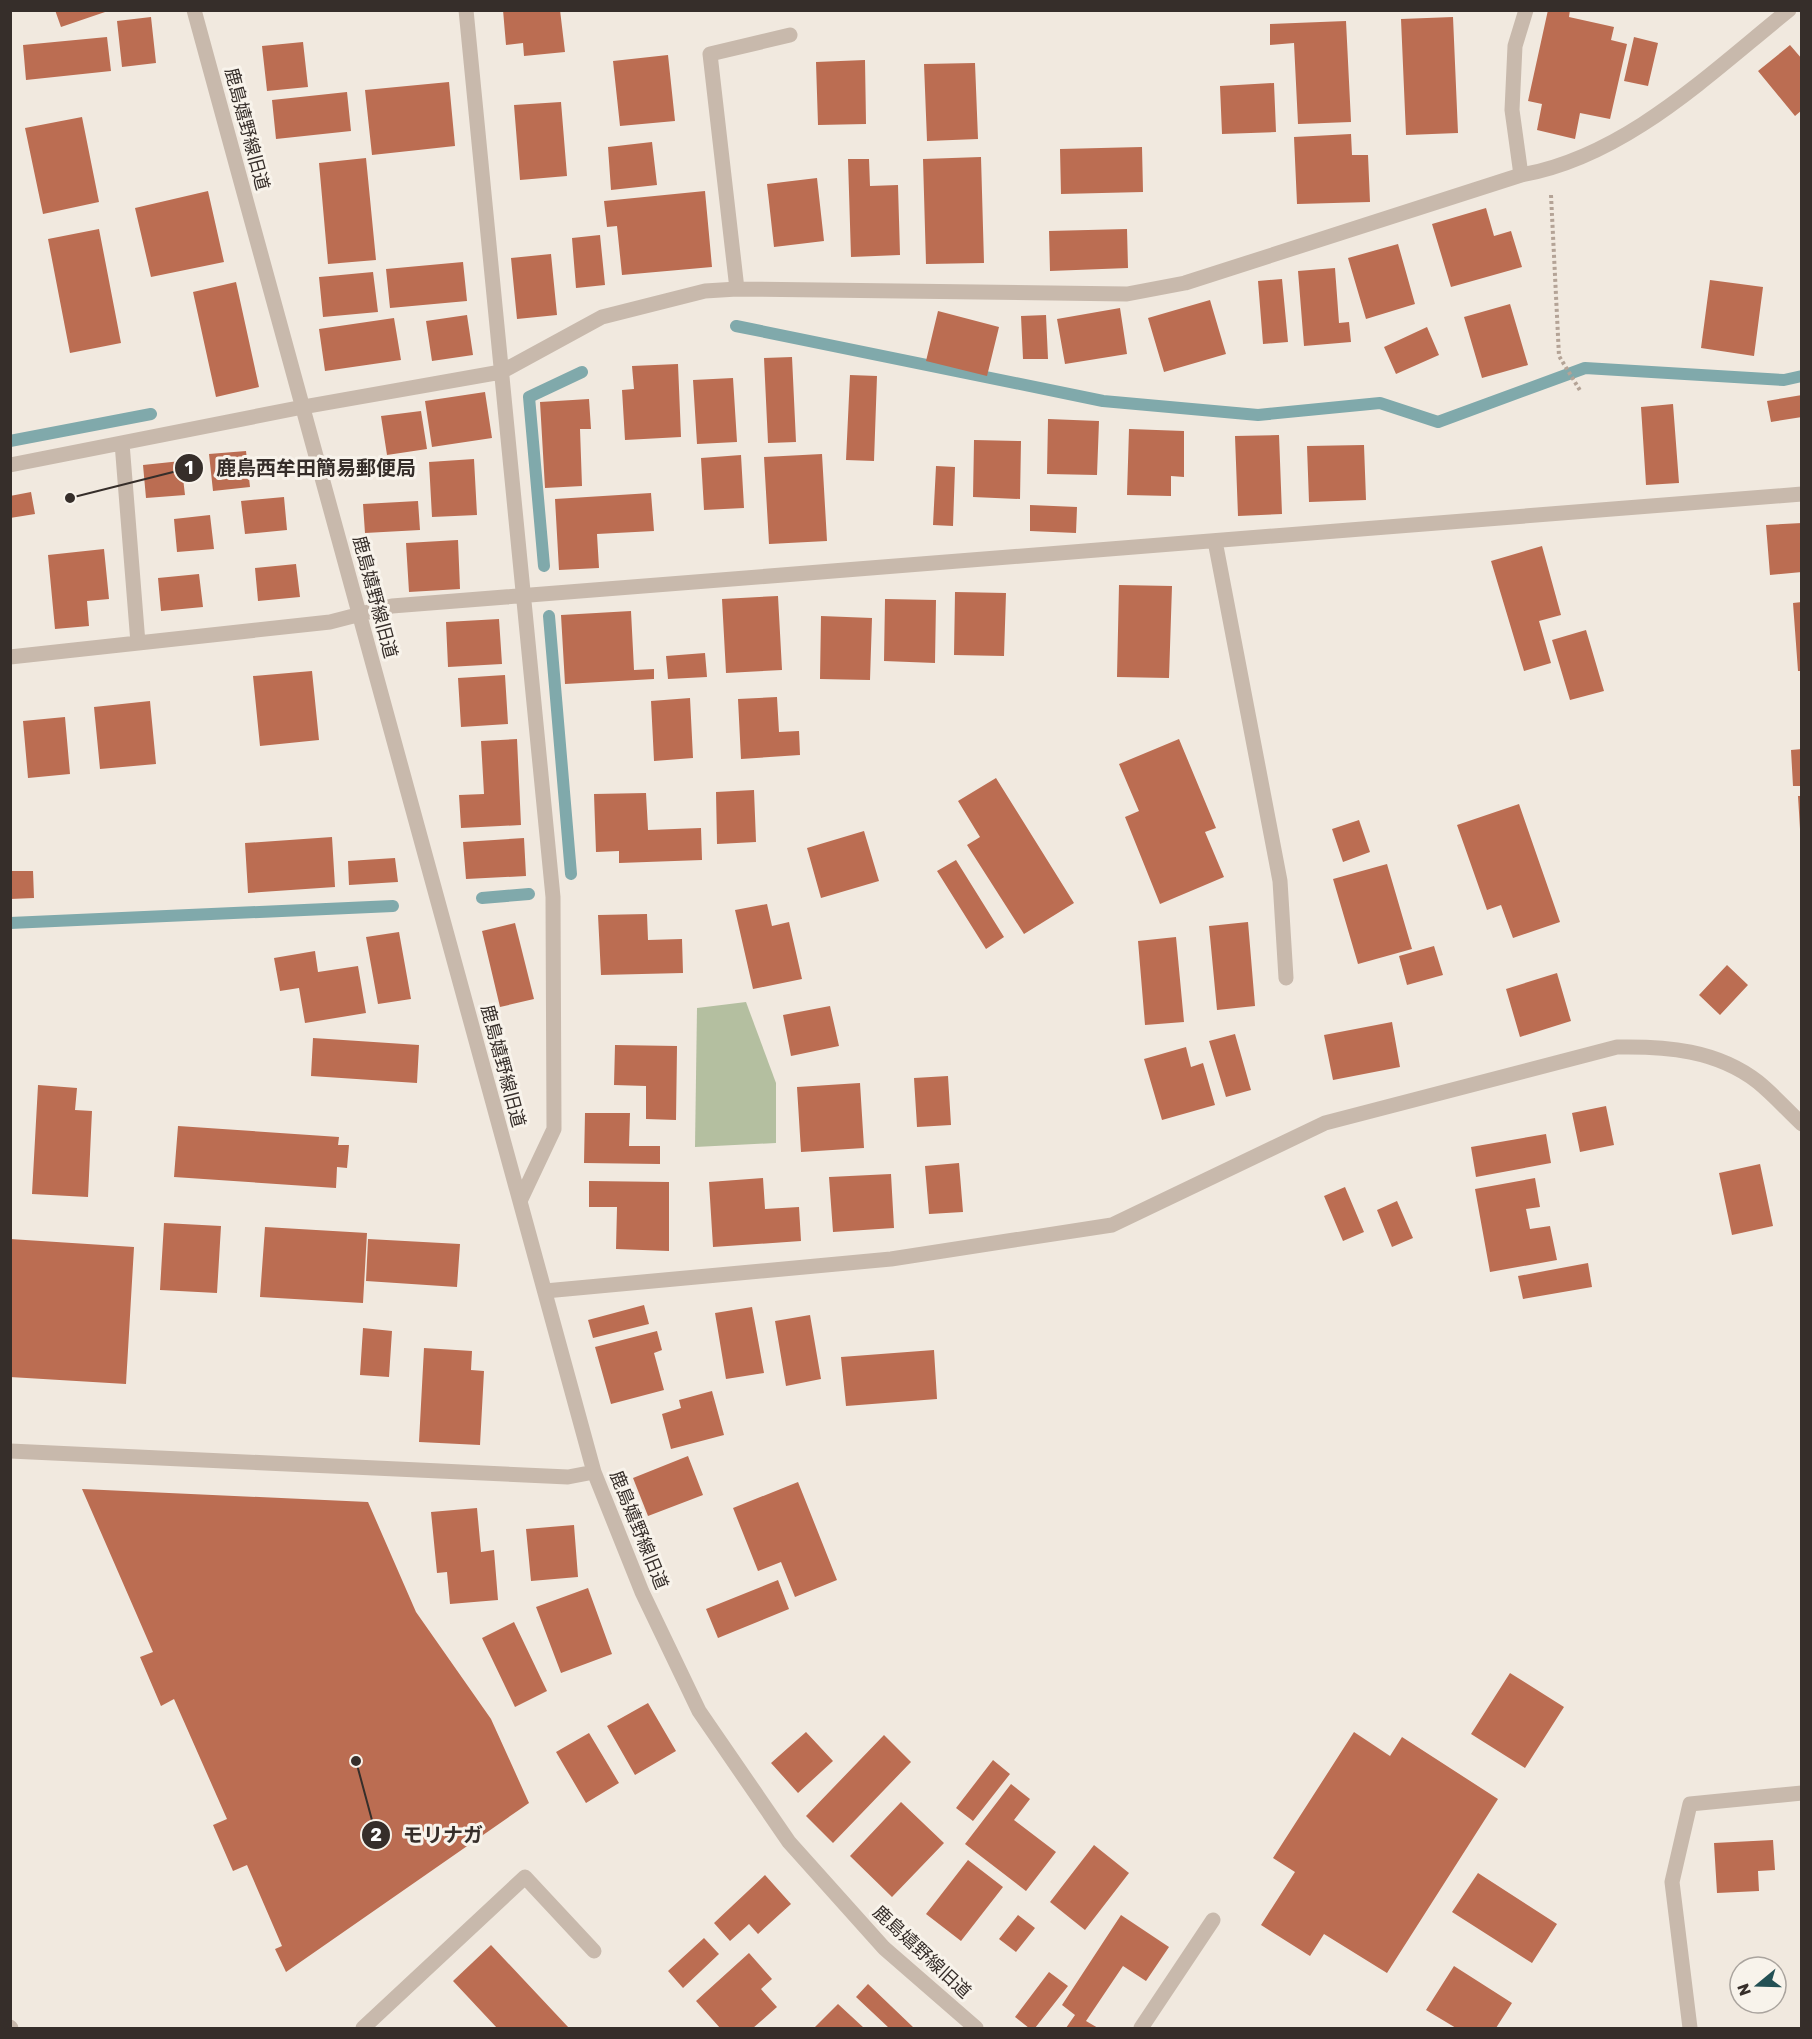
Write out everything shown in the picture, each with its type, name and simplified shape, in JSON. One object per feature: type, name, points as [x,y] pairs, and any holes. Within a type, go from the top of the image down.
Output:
[{"type":"street","name":"鹿島嬉野線旧道","points":[[194,10],[594,1472],[642,1592],[699,1711],[782,1833],[884,1948],[976,2028]]},
{"type":"street","points":[[466,10],[553,897],[554,1130],[520,1201]]},
{"type":"street","points":[[1521,175],[1512,110],[1515,46],[1526,10]]},
{"type":"street","points":[[10,465],[303,407],[501,372],[602,317],[705,291],[737,289],[1128,294],[1185,283],[1521,175],[1549,170],[1614,141],[1676,100],[1789,10]]},
{"type":"street","points":[[737,289],[710,54],[790,35]]},
{"type":"street","points":[[122,443],[138,643]]},
{"type":"street","points":[[10,657],[330,622],[392,606],[1802,494]]},
{"type":"street","points":[[1215,541],[1280,881],[1286,978]]},
{"type":"street","points":[[545,1291],[891,1258],[1112,1225],[1325,1123],[1617,1047],[1665,1046],[1711,1057],[1757,1081],[1802,1124]]},
{"type":"street","points":[[10,1451],[568,1477],[594,1472]]},
{"type":"street","points":[[1689,2028],[1672,1882],[1690,1803],[1802,1793]]},
{"type":"street","points":[[363,2028],[525,1877],[594,1951]]},
{"type":"street","points":[[1141,2028],[1213,1920]]},
{"type":"path","points":[[1549,170],[1559,356],[1581,392]]},
{"type":"green space","points":[[746,1002],[776,1083],[776,1143],[695,1147],[697,1008]]},
{"type":"building","points":[[55,10],[108,10],[108,11],[61,27]]},
{"type":"building","points":[[503,10],[560,10],[565,52],[524,56],[523,43],[506,45]]},
{"type":"building","points":[[1548,10],[1570,10],[1569,17],[1614,27],[1611,40],[1627,44],[1610,119],[1580,113],[1575,139],[1537,130],[1542,104],[1528,101]]},
{"type":"building","points":[[151,17],[156,63],[122,67],[117,21]]},
{"type":"building","points":[[1453,17],[1458,133],[1406,135],[1401,19]]},
{"type":"building","points":[[1346,21],[1351,122],[1298,124],[1294,43],[1270,45],[1270,24]]},
{"type":"building","points":[[107,37],[111,71],[26,80],[23,45]]},
{"type":"building","points":[[1634,37],[1658,43],[1648,86],[1624,81]]},
{"type":"building","points":[[303,42],[308,87],[267,91],[262,46]]},
{"type":"building","points":[[1790,45],[1802,59],[1802,110],[1795,116],[1758,71]]},
{"type":"building","points":[[668,55],[675,121],[620,126],[613,61]]},
{"type":"building","points":[[865,60],[866,124],[818,125],[816,62]]},
{"type":"building","points":[[975,63],[978,139],[927,141],[924,64]]},
{"type":"building","points":[[449,82],[455,146],[372,155],[365,90]]},
{"type":"building","points":[[1274,83],[1276,132],[1222,134],[1220,86]]},
{"type":"building","points":[[347,92],[351,131],[276,139],[272,100]]},
{"type":"building","points":[[561,102],[567,176],[520,180],[514,105]]},
{"type":"building","points":[[82,117],[99,202],[43,214],[25,128]]},
{"type":"building","points":[[1351,134],[1352,155],[1368,155],[1370,202],[1297,204],[1294,137]]},
{"type":"building","points":[[652,142],[657,185],[611,190],[608,147]]},
{"type":"building","points":[[1142,147],[1143,192],[1061,194],[1060,149]]},
{"type":"building","points":[[981,157],[984,263],[926,264],[923,159]]},
{"type":"building","points":[[366,158],[376,260],[328,264],[319,163]]},
{"type":"building","points":[[848,159],[869,159],[870,186],[898,185],[900,255],[851,257]]},
{"type":"building","points":[[817,178],[824,241],[774,247],[767,184]]},
{"type":"building","points":[[208,191],[224,262],[151,277],[135,208]]},
{"type":"building","points":[[705,191],[712,267],[622,275],[617,226],[607,227],[604,201]]},
{"type":"building","points":[[1486,208],[1494,236],[1511,231],[1522,267],[1451,287],[1432,224]]},
{"type":"building","points":[[99,229],[121,343],[70,353],[48,239]]},
{"type":"building","points":[[1127,229],[1128,268],[1050,271],[1049,231]]},
{"type":"building","points":[[600,235],[605,285],[576,288],[572,238]]},
{"type":"building","points":[[1398,244],[1415,304],[1366,319],[1348,258]]},
{"type":"building","points":[[551,254],[557,315],[517,319],[511,258]]},
{"type":"building","points":[[463,262],[467,301],[390,308],[386,269]]},
{"type":"building","points":[[1335,268],[1339,323],[1349,322],[1351,342],[1304,346],[1298,271]]},
{"type":"building","points":[[373,272],[378,312],[323,317],[319,277]]},
{"type":"building","points":[[1282,279],[1288,342],[1263,344],[1258,281]]},
{"type":"building","points":[[1710,280],[1763,287],[1754,356],[1701,348]]},
{"type":"building","points":[[236,282],[259,387],[216,397],[193,292]]},
{"type":"building","points":[[1210,300],[1226,354],[1164,372],[1148,318]]},
{"type":"building","points":[[1510,304],[1528,365],[1482,378],[1464,317]]},
{"type":"building","points":[[1120,308],[1127,354],[1065,364],[1057,319]]},
{"type":"building","points":[[938,311],[999,327],[987,376],[926,361]]},
{"type":"building","points":[[467,315],[473,355],[432,361],[426,321]]},
{"type":"building","points":[[1046,315],[1048,359],[1023,359],[1021,316]]},
{"type":"building","points":[[394,318],[401,360],[325,371],[319,329]]},
{"type":"building","points":[[1427,327],[1439,355],[1396,374],[1384,347]]},
{"type":"building","points":[[792,357],[796,442],[768,443],[764,358]]},
{"type":"building","points":[[678,364],[681,437],[625,440],[622,390],[634,389],[632,366]]},
{"type":"building","points":[[850,375],[877,376],[874,461],[846,460]]},
{"type":"building","points":[[733,378],[737,442],[697,444],[693,380]]},
{"type":"building","points":[[485,392],[492,438],[432,447],[425,401]]},
{"type":"building","points":[[1802,395],[1802,417],[1771,422],[1767,401]]},
{"type":"building","points":[[589,399],[591,429],[580,429],[582,486],[545,488],[540,402]]},
{"type":"building","points":[[1673,404],[1679,483],[1646,485],[1641,407]]},
{"type":"building","points":[[421,411],[427,449],[387,455],[381,416]]},
{"type":"building","points":[[1048,419],[1099,421],[1097,475],[1047,474]]},
{"type":"building","points":[[1129,429],[1184,431],[1184,477],[1171,476],[1171,496],[1127,495]]},
{"type":"building","points":[[1279,435],[1282,514],[1238,516],[1235,436]]},
{"type":"building","points":[[974,440],[1021,441],[1020,499],[973,497]]},
{"type":"building","points":[[1364,445],[1366,500],[1309,502],[1307,446]]},
{"type":"building","points":[[246,451],[250,487],[213,491],[209,454]]},
{"type":"building","points":[[822,454],[827,541],[769,544],[764,457]]},
{"type":"building","points":[[741,455],[744,508],[704,510],[701,458]]},
{"type":"building","points":[[474,459],[477,515],[432,517],[429,462]]},
{"type":"building","points":[[181,461],[185,495],[146,498],[143,465]]},
{"type":"building","points":[[936,466],[955,467],[953,526],[933,525]]},
{"type":"building","points":[[31,492],[35,514],[10,518],[10,496]]},
{"type":"building","points":[[651,493],[654,531],[597,534],[599,568],[559,570],[555,499]]},
{"type":"building","points":[[284,497],[287,530],[245,534],[241,501]]},
{"type":"building","points":[[418,501],[420,530],[365,533],[363,504]]},
{"type":"building","points":[[1030,505],[1077,507],[1076,533],[1030,531]]},
{"type":"building","points":[[210,515],[214,549],[177,552],[174,519]]},
{"type":"building","points":[[1802,523],[1802,572],[1770,575],[1766,525]]},
{"type":"building","points":[[458,540],[460,589],[409,592],[406,543]]},
{"type":"building","points":[[1542,546],[1561,615],[1539,621],[1551,663],[1524,671],[1491,561]]},
{"type":"building","points":[[104,549],[109,599],[87,601],[89,626],[55,629],[48,555]]},
{"type":"building","points":[[296,564],[300,597],[258,601],[255,568]]},
{"type":"building","points":[[199,574],[203,607],[161,611],[158,578]]},
{"type":"building","points":[[1119,585],[1172,586],[1169,678],[1117,677]]},
{"type":"building","points":[[955,592],[1006,593],[1004,656],[954,655]]},
{"type":"building","points":[[778,596],[782,670],[726,673],[722,599]]},
{"type":"building","points":[[885,599],[936,600],[935,663],[884,661]]},
{"type":"building","points":[[1802,602],[1802,671],[1798,671],[1793,603]]},
{"type":"building","points":[[631,611],[634,670],[654,669],[654,679],[565,684],[561,615]]},
{"type":"building","points":[[821,616],[872,618],[870,680],[820,679]]},
{"type":"building","points":[[499,619],[502,664],[448,667],[446,622]]},
{"type":"building","points":[[1586,630],[1604,691],[1570,700],[1552,640]]},
{"type":"building","points":[[705,653],[707,677],[668,679],[666,656]]},
{"type":"building","points":[[312,671],[319,740],[260,746],[253,676]]},
{"type":"building","points":[[505,675],[508,724],[461,727],[458,678]]},
{"type":"building","points":[[777,697],[779,732],[799,731],[800,755],[741,759],[738,699]]},
{"type":"building","points":[[690,698],[693,758],[654,761],[651,701]]},
{"type":"building","points":[[150,701],[156,764],[100,769],[94,707]]},
{"type":"building","points":[[65,717],[70,774],[28,778],[23,721]]},
{"type":"building","points":[[517,739],[521,825],[461,828],[459,795],[484,794],[481,741]]},
{"type":"building","points":[[1179,739],[1216,828],[1205,832],[1224,877],[1160,904],[1125,817],[1139,811],[1119,764]]},
{"type":"building","points":[[1802,749],[1802,786],[1793,786],[1791,750]]},
{"type":"building","points":[[996,778],[1074,903],[1024,934],[967,845],[980,837],[958,801]]},
{"type":"building","points":[[754,790],[756,842],[717,844],[716,792]]},
{"type":"building","points":[[646,793],[648,830],[701,828],[702,860],[619,863],[619,851],[596,852],[594,794]]},
{"type":"building","points":[[1798,796],[1802,796],[1802,829],[1800,829]]},
{"type":"building","points":[[1519,804],[1560,922],[1513,938],[1501,905],[1487,910],[1457,825]]},
{"type":"building","points":[[1359,820],[1370,852],[1343,862],[1332,829]]},
{"type":"building","points":[[864,831],[879,881],[821,898],[807,848]]},
{"type":"building","points":[[332,837],[335,887],[248,893],[245,843]]},
{"type":"building","points":[[524,838],[526,876],[466,879],[463,842]]},
{"type":"building","points":[[395,858],[398,882],[349,885],[348,861]]},
{"type":"building","points":[[956,860],[1004,937],[986,949],[937,871]]},
{"type":"building","points":[[1387,864],[1412,949],[1358,964],[1333,879]]},
{"type":"building","points":[[10,871],[33,871],[34,898],[10,899]]},
{"type":"building","points":[[767,904],[772,926],[789,922],[802,979],[753,989],[735,910]]},
{"type":"building","points":[[647,914],[648,940],[682,939],[683,973],[601,975],[598,915]]},
{"type":"building","points":[[1248,922],[1255,1006],[1217,1010],[1209,926]]},
{"type":"building","points":[[515,923],[534,999],[500,1007],[482,931]]},
{"type":"building","points":[[399,932],[411,999],[378,1004],[366,937]]},
{"type":"building","points":[[1176,937],[1184,1022],[1145,1025],[1138,941]]},
{"type":"building","points":[[1434,946],[1443,975],[1407,985],[1399,956]]},
{"type":"building","points":[[315,951],[318,972],[358,966],[366,1013],[305,1023],[299,988],[280,991],[274,958]]},
{"type":"building","points":[[1727,965],[1748,985],[1720,1015],[1699,995]]},
{"type":"building","points":[[1557,973],[1571,1021],[1520,1037],[1506,989]]},
{"type":"building","points":[[830,1006],[839,1046],[791,1056],[783,1015]]},
{"type":"building","points":[[1392,1022],[1400,1067],[1333,1080],[1324,1035]]},
{"type":"building","points":[[1235,1034],[1251,1090],[1226,1097],[1209,1041]]},
{"type":"building","points":[[313,1038],[419,1045],[417,1083],[311,1076]]},
{"type":"building","points":[[615,1045],[677,1046],[676,1120],[646,1119],[646,1086],[614,1085]]},
{"type":"building","points":[[1186,1047],[1191,1067],[1203,1063],[1215,1105],[1162,1120],[1144,1059]]},
{"type":"building","points":[[948,1076],[951,1125],[917,1127],[914,1078]]},
{"type":"building","points":[[860,1083],[864,1148],[801,1152],[797,1087]]},
{"type":"building","points":[[38,1085],[77,1088],[75,1110],[92,1111],[88,1197],[32,1194]]},
{"type":"building","points":[[1606,1106],[1614,1145],[1580,1152],[1572,1113]]},
{"type":"building","points":[[585,1113],[630,1113],[629,1146],[660,1146],[660,1164],[584,1163]]},
{"type":"building","points":[[178,1126],[339,1137],[338,1145],[349,1145],[347,1168],[337,1167],[336,1188],[174,1177]]},
{"type":"building","points":[[1546,1134],[1551,1163],[1476,1177],[1471,1147]]},
{"type":"building","points":[[959,1163],[963,1212],[929,1214],[925,1166]]},
{"type":"building","points":[[1760,1164],[1773,1226],[1732,1235],[1719,1173]]},
{"type":"building","points":[[891,1174],[894,1228],[833,1232],[829,1177]]},
{"type":"building","points":[[763,1178],[765,1209],[799,1207],[801,1241],[713,1247],[709,1182]]},
{"type":"building","points":[[1535,1178],[1540,1207],[1526,1209],[1530,1229],[1550,1226],[1557,1260],[1490,1272],[1475,1189]]},
{"type":"building","points":[[589,1181],[669,1182],[669,1251],[616,1249],[617,1207],[589,1207]]},
{"type":"building","points":[[1345,1187],[1364,1232],[1343,1241],[1324,1196]]},
{"type":"building","points":[[1397,1201],[1413,1238],[1392,1247],[1377,1210]]},
{"type":"building","points":[[164,1223],[221,1226],[217,1293],[160,1290]]},
{"type":"building","points":[[265,1227],[367,1233],[363,1303],[260,1297]]},
{"type":"building","points":[[10,1239],[134,1247],[126,1384],[10,1377]]},
{"type":"building","points":[[368,1239],[460,1244],[457,1287],[366,1281]]},
{"type":"building","points":[[1588,1263],[1592,1287],[1523,1299],[1518,1276]]},
{"type":"building","points":[[644,1305],[649,1324],[593,1338],[588,1320]]},
{"type":"building","points":[[752,1307],[764,1373],[726,1379],[715,1313]]},
{"type":"building","points":[[810,1315],[821,1379],[786,1386],[775,1321]]},
{"type":"building","points":[[363,1328],[392,1331],[389,1377],[360,1375]]},
{"type":"building","points":[[657,1331],[662,1350],[654,1353],[664,1390],[611,1404],[595,1347]]},
{"type":"building","points":[[424,1348],[472,1351],[471,1370],[484,1371],[480,1445],[419,1442]]},
{"type":"building","points":[[934,1350],[937,1399],[846,1406],[841,1357]]},
{"type":"building","points":[[712,1391],[724,1435],[671,1449],[662,1414],[681,1408],[679,1400]]},
{"type":"building","points":[[688,1456],[703,1495],[648,1516],[633,1478]]},
{"type":"building","points":[[798,1482],[837,1580],[795,1597],[781,1562],[758,1571],[733,1508]]},
{"type":"building","points":[[82,1489],[368,1502],[416,1612],[491,1719],[529,1803],[286,1972],[275,1949],[282,1946],[247,1865],[233,1871],[213,1825],[227,1819],[174,1699],[161,1706],[140,1657],[153,1652]]},
{"type":"building","points":[[477,1508],[481,1552],[494,1550],[498,1600],[450,1604],[447,1572],[437,1573],[431,1512]]},
{"type":"building","points":[[574,1525],[578,1577],[531,1581],[526,1529]]},
{"type":"building","points":[[778,1580],[789,1609],[718,1638],[706,1609]]},
{"type":"building","points":[[588,1588],[612,1654],[561,1673],[536,1607]]},
{"type":"building","points":[[514,1622],[547,1691],[515,1707],[482,1638]]},
{"type":"building","points":[[1510,1673],[1564,1707],[1525,1768],[1471,1734]]},
{"type":"building","points":[[648,1703],[676,1751],[635,1775],[607,1726]]},
{"type":"building","points":[[806,1732],[833,1761],[798,1793],[771,1763]]},
{"type":"building","points":[[1354,1732],[1390,1756],[1402,1737],[1498,1799],[1387,1973],[1324,1934],[1310,1956],[1261,1925],[1295,1872],[1273,1858]]},
{"type":"building","points":[[589,1733],[619,1783],[586,1803],[556,1752]]},
{"type":"building","points":[[884,1735],[911,1762],[833,1843],[806,1816]]},
{"type":"building","points":[[993,1760],[1010,1774],[973,1821],[956,1808]]},
{"type":"building","points":[[1011,1784],[1030,1799],[1014,1820],[1056,1852],[1026,1891],[965,1844]]},
{"type":"building","points":[[901,1802],[944,1843],[892,1897],[850,1856]]},
{"type":"building","points":[[1773,1840],[1775,1870],[1758,1871],[1759,1891],[1717,1893],[1714,1843]]},
{"type":"building","points":[[1094,1845],[1129,1873],[1085,1930],[1050,1902]]},
{"type":"building","points":[[968,1860],[1003,1887],[961,1941],[926,1914]]},
{"type":"building","points":[[1478,1873],[1557,1924],[1532,1963],[1452,1912]]},
{"type":"building","points":[[765,1875],[791,1904],[758,1934],[749,1924],[730,1941],[714,1923]]},
{"type":"building","points":[[1018,1915],[1035,1928],[1016,1952],[999,1939]]},
{"type":"building","points":[[1121,1915],[1169,1947],[1146,1981],[1123,1966],[1086,2021],[1098,2028],[1066,2028],[1075,2015],[1062,2005]]},
{"type":"building","points":[[704,1938],[719,1954],[683,1988],[668,1971]]},
{"type":"building","points":[[491,1945],[569,2028],[497,2028],[453,1981]]},
{"type":"building","points":[[749,1953],[772,1979],[761,1989],[777,2007],[753,2028],[720,2028],[696,2001]]},
{"type":"building","points":[[1454,1966],[1512,2003],[1496,2028],[1456,2028],[1426,2010]]},
{"type":"building","points":[[1049,1972],[1068,1986],[1035,2028],[1029,2028],[1015,2017]]},
{"type":"building","points":[[868,1984],[914,2028],[889,2028],[856,1997]]},
{"type":"building","points":[[838,2004],[864,2028],[814,2028]]},
{"type":"waterway","points":[[736,326],[1103,401],[1258,415],[1380,403],[1438,422],[1585,368],[1784,380],[1802,376]]},
{"type":"waterway","points":[[544,566],[529,397],[582,372]]},
{"type":"waterway","points":[[10,441],[151,414]]},
{"type":"waterway","points":[[549,616],[571,874]]},
{"type":"waterway","points":[[482,898],[529,894]]},
{"type":"waterway","points":[[10,923],[393,906]]},
{"type":"place","name":"鹿島西牟田簡易郵便局","points":[[70,498]]},
{"type":"place","name":"モリナガ","points":[[356,1761]]}]
